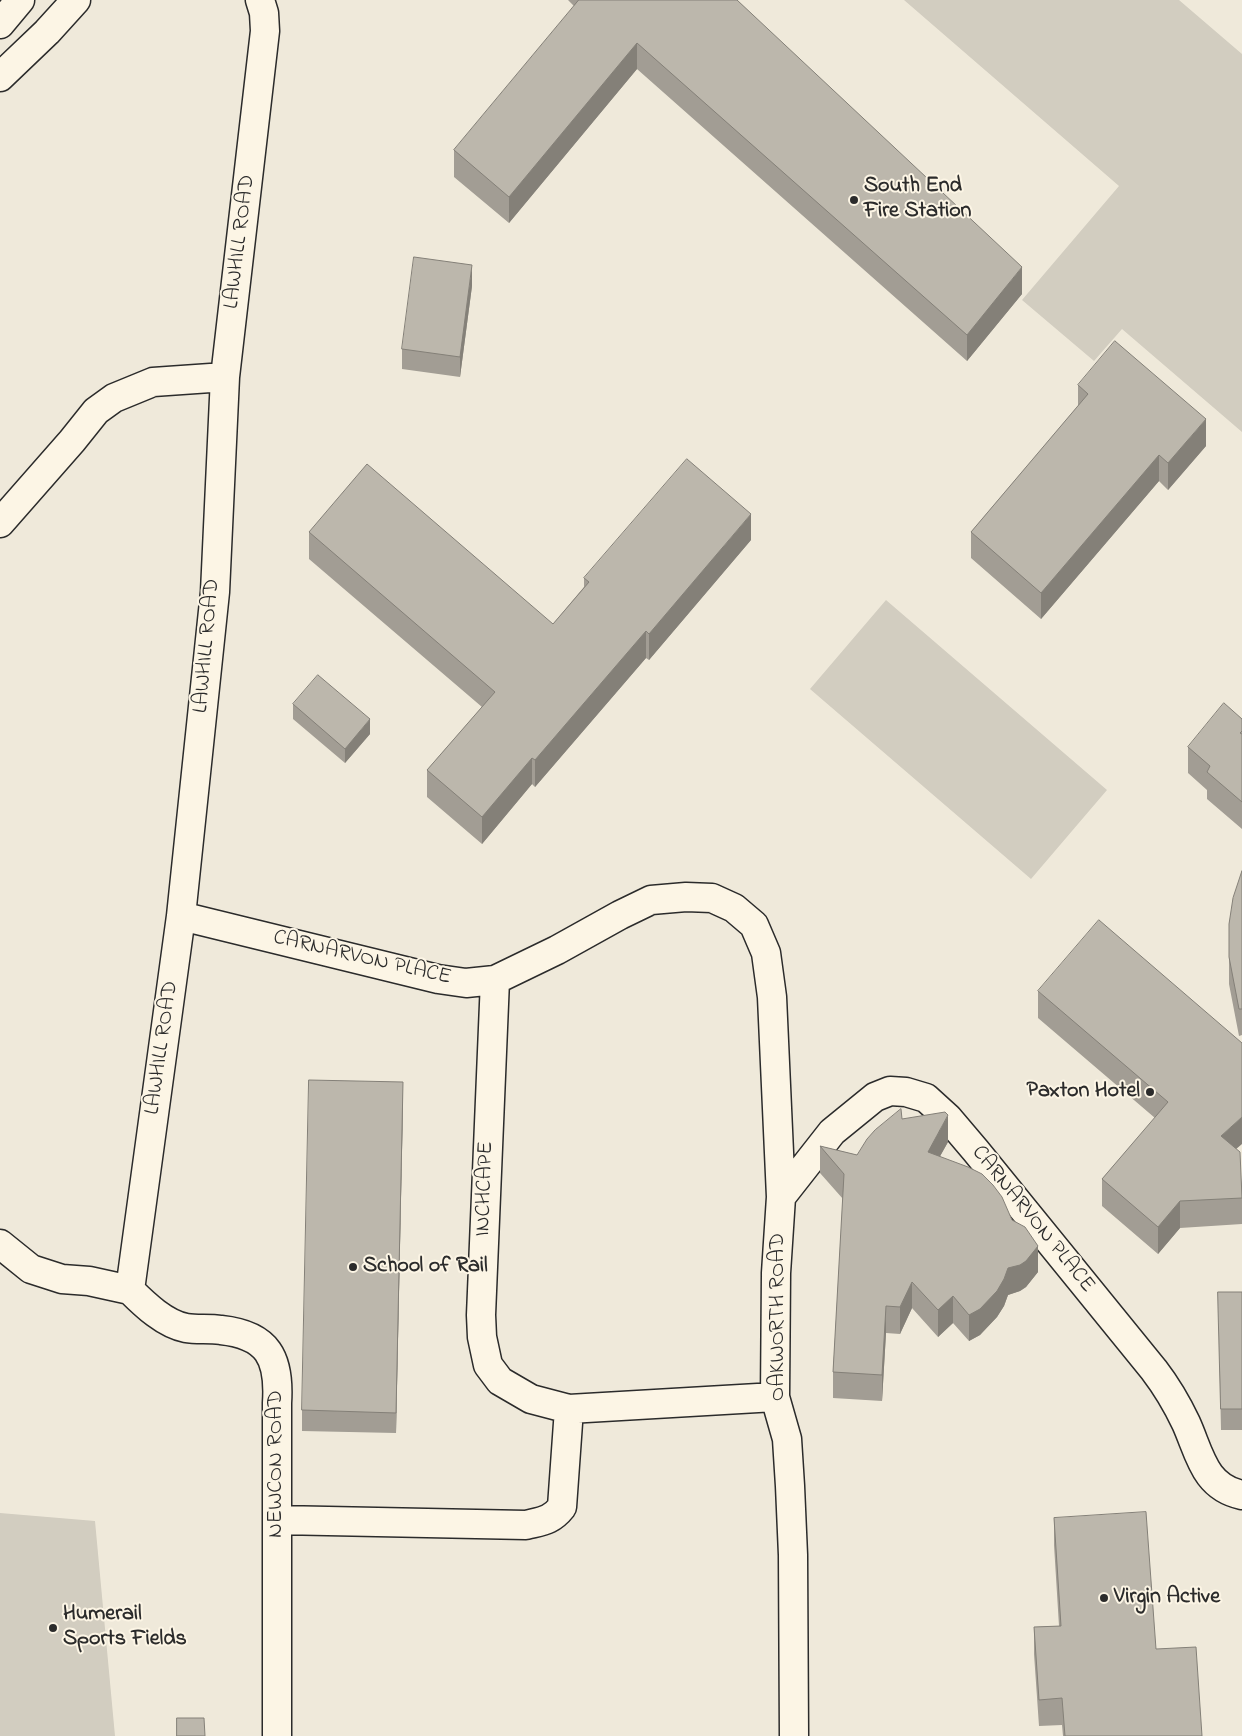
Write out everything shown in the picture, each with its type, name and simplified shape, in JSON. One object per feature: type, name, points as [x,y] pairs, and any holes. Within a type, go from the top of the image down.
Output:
[{"type":"street","points":[[0,24],[20,0]]},
{"type":"street","points":[[0,77],[47,32],[76,0]]},
{"type":"street","name":"LAWHILL ROAD","points":[[130,1290],[181,916],[215,592],[225,377],[265,31],[264,13],[260,0]]},
{"type":"street","points":[[0,523],[96,411],[114,398],[153,382],[225,377]]},
{"type":"street","name":"CARNARVON PLACE","points":[[181,916],[438,979],[466,983],[495,980],[652,900],[686,897],[712,898],[734,908]]},
{"type":"street","name":"OAKWORTH ROAD","points":[[734,908],[754,925],[766,953],[772,997],[781,1197],[776,1273],[775,1397],[787,1439],[790,1486],[793,1555],[794,1736]]},
{"type":"street","name":"INCHCAPE","points":[[495,980],[481,1315],[482,1336],[488,1365],[500,1381],[531,1399],[569,1408],[775,1397]]},
{"type":"street","name":"CARNARVON PLACE","points":[[781,1197],[832,1132],[875,1097],[890,1091],[906,1092],[926,1098],[948,1118],[976,1151],[1171,1392],[1206,1471],[1217,1485],[1232,1493],[1242,1495]]},
{"type":"street","points":[[0,1244],[31,1269],[62,1279],[89,1281],[130,1290]]},
{"type":"street","name":"NEWCON ROAD","points":[[130,1290],[166,1320],[186,1328],[239,1333],[256,1340],[270,1353],[276,1367],[278,1383],[276,1403],[278,1520],[277,1736]]},
{"type":"street","points":[[278,1520],[526,1525],[541,1522],[554,1516],[562,1507],[569,1408]]},
{"type":"shaded area","points":[[904,0],[1179,0],[1242,54],[1242,432],[1122,329],[1094,361],[1022,300],[1119,186]]},
{"type":"shaded area","points":[[886,600],[1107,790],[1031,879],[810,689]]},
{"type":"shaded area","name":"Humerail Sports Fields","points":[[0,1513],[95,1521],[115,1736],[0,1736]]},
{"type":"building","name":"South End Fire Station","points":[[579,0],[737,0],[1022,267],[967,335],[637,43],[509,197],[454,150]]},
{"type":"building","points":[[414,257],[472,265],[460,357],[402,349]]},
{"type":"building","points":[[1115,341],[1206,419],[1168,463],[1159,455],[1041,593],[971,532],[1088,394],[1078,385]]},
{"type":"building","points":[[687,459],[751,514],[649,634],[646,631],[535,760],[532,758],[482,817],[427,770],[495,692],[309,532],[367,464],[553,624],[589,582],[584,578]]},
{"type":"building","points":[[318,675],[370,719],[345,749],[293,704]]},
{"type":"building","points":[[1224,703],[1242,719],[1242,731],[1240,733],[1242,734],[1242,802],[1207,772],[1210,766],[1188,747]]},
{"type":"building","points":[[1242,871],[1242,1009],[1239,1009],[1229,957],[1229,924],[1233,898]]},
{"type":"building","points":[[1099,920],[1242,1043],[1242,1117],[1221,1136],[1240,1152],[1242,1198],[1180,1201],[1158,1227],[1102,1179],[1168,1102],[1038,991]]},
{"type":"building","name":"School of Rail","points":[[309,1080],[403,1082],[396,1413],[302,1410]]},
{"type":"building","points":[[901,1109],[902,1119],[945,1112],[948,1115],[928,1152],[982,1174],[1002,1197],[1012,1220],[1025,1227],[1038,1246],[1026,1261],[1020,1265],[1008,1268],[997,1291],[980,1309],[969,1315],[953,1296],[938,1310],[912,1282],[900,1307],[886,1306],[882,1375],[833,1372],[844,1174],[820,1146],[857,1155],[875,1130]]},
{"type":"building","points":[[1218,1292],[1242,1292],[1242,1409],[1221,1409]]},
{"type":"building","name":"Virgin Active","points":[[1146,1512],[1156,1649],[1196,1647],[1202,1736],[1065,1736],[1062,1698],[1039,1700],[1034,1627],[1061,1626],[1054,1518]]},
{"type":"building","points":[[177,1718],[204,1718],[205,1736],[177,1736]]},
{"type":"place","name":"South End Fire Station","points":[[854,200]]},
{"type":"place","name":"Paxton Hotel","points":[[1150,1092]]},
{"type":"place","name":"School of Rail","points":[[353,1267]]},
{"type":"place","name":"Virgin Active","points":[[1104,1598]]},
{"type":"place","name":"Humerail Sports Fields","points":[[53,1628]]}]
